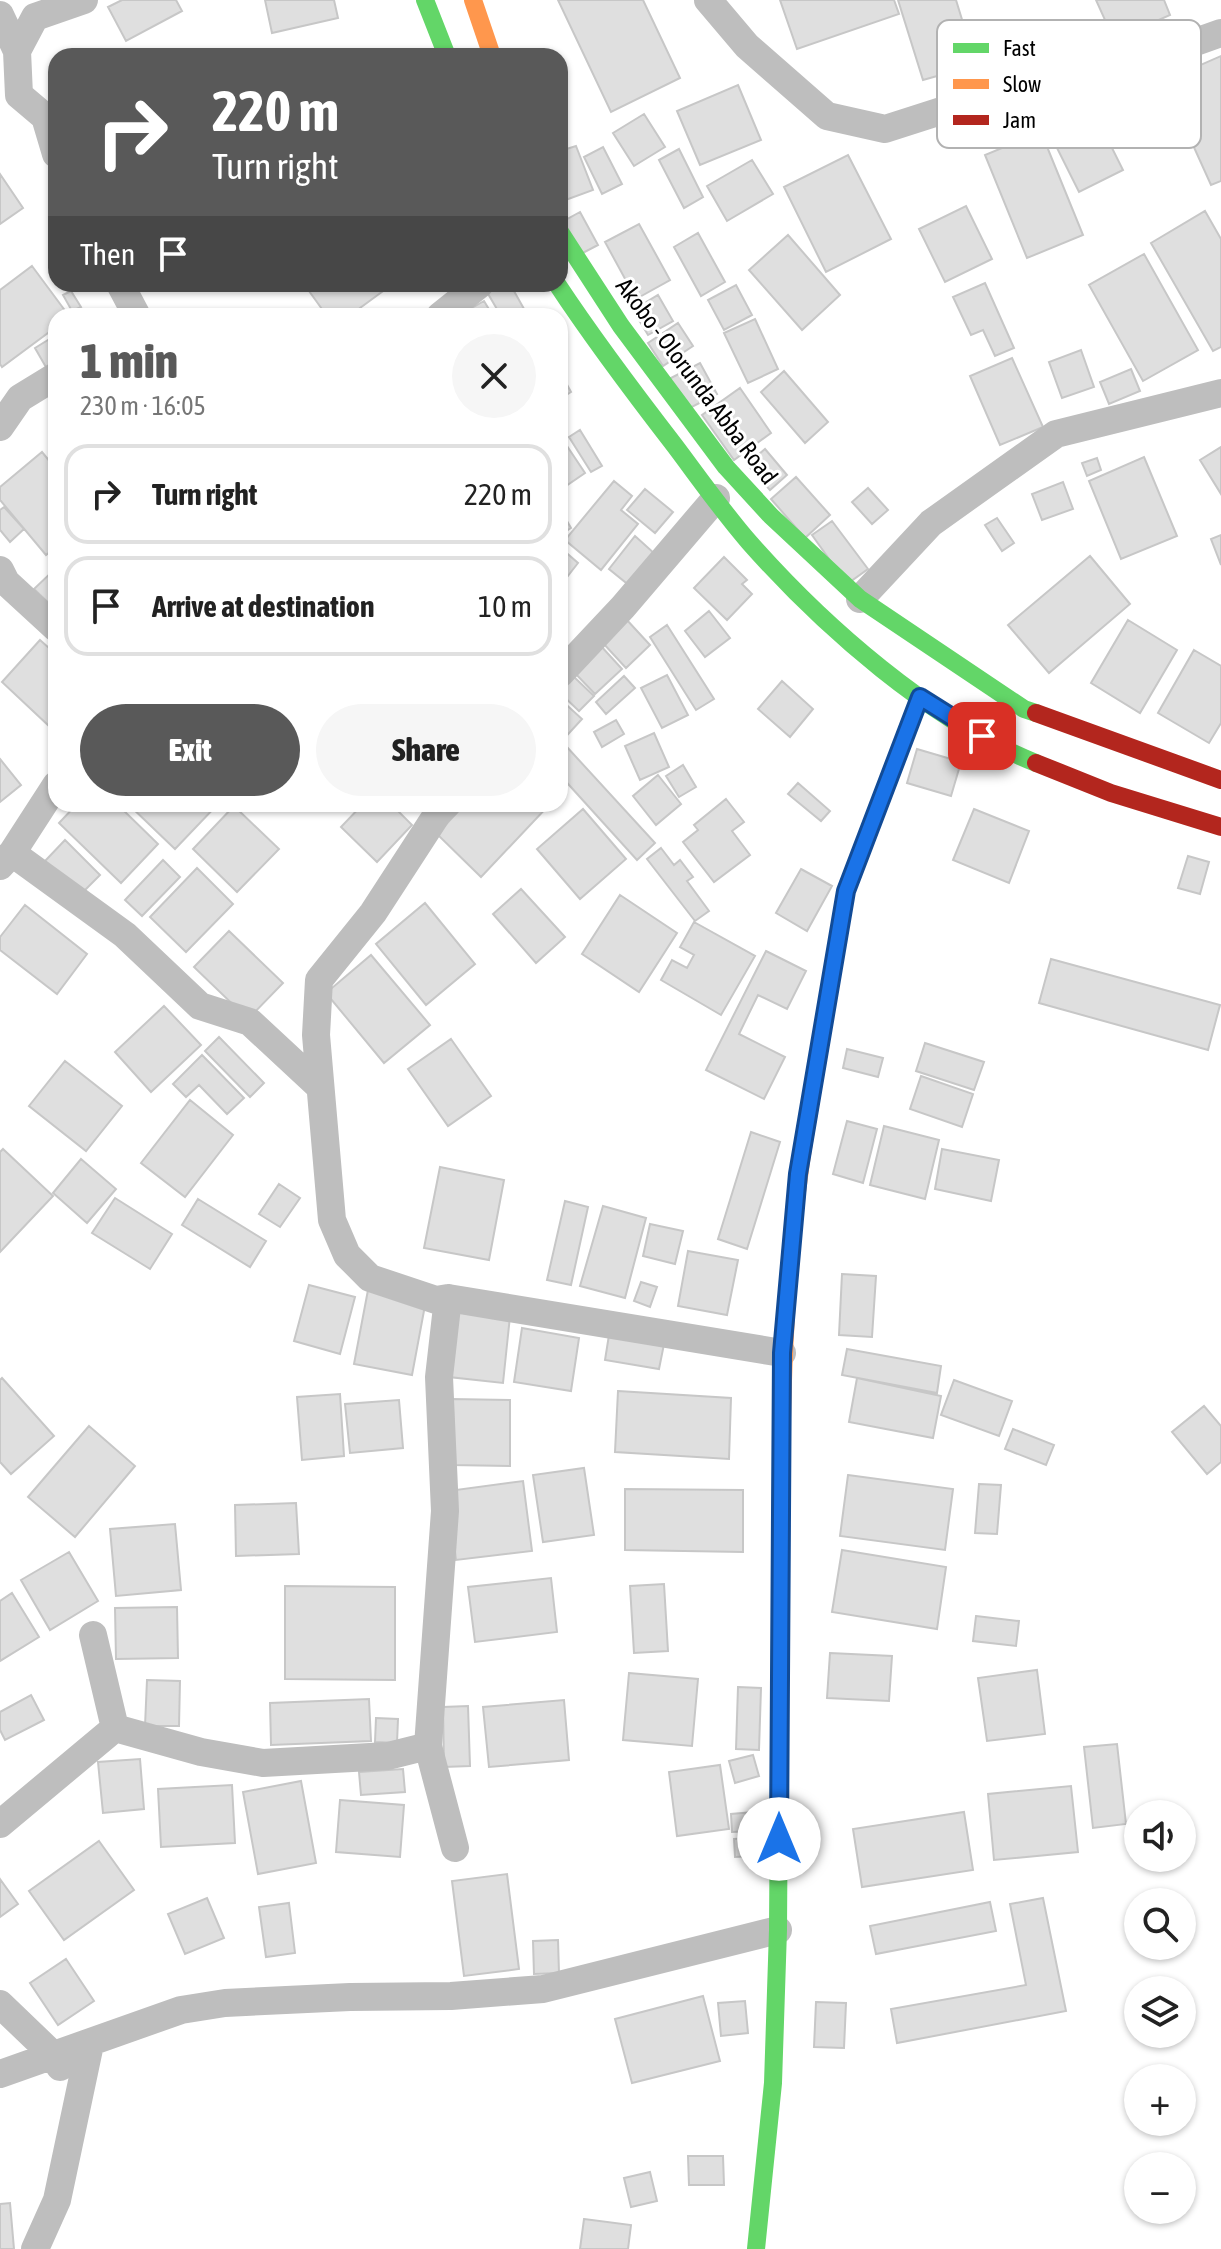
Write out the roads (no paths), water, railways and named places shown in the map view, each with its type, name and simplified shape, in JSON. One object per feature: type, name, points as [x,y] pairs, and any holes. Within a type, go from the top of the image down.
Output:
[{"type":"main road","points":[[425,0],[444,48]]},
{"type":"main road","points":[[473,0],[489,48]]},
{"type":"main road","name":"Akobo - Olorunda Abba Road","points":[[568,244],[621,326],[726,467],[771,516],[860,599],[1024,709],[1221,780]]},
{"type":"main road","points":[[562,292],[596,344],[748,541],[824,621],[920,697],[1003,750],[1111,793],[1221,827]]},
{"type":"main road","points":[[756,2249],[773,2083],[778,1930],[782,1353],[798,1174],[846,891],[920,697]]},
{"type":"street","points":[[17,51],[35,17],[84,0]]},
{"type":"street","points":[[708,0],[747,46],[827,116],[885,129],[937,112]]},
{"type":"street","points":[[0,15],[17,51],[19,95],[45,117],[48,127]]},
{"type":"street","points":[[1201,40],[1221,33]]},
{"type":"street","points":[[450,308],[470,292]]},
{"type":"street","points":[[0,427],[20,398],[48,381]]},
{"type":"street","points":[[860,599],[931,523],[1056,434],[1221,393]]},
{"type":"street","points":[[568,665],[623,607],[716,498]]},
{"type":"street","points":[[0,570],[6,582],[48,621]]},
{"type":"street","points":[[48,797],[6,860],[125,935],[200,1006],[250,1022],[320,1087]]},
{"type":"street","points":[[439,812],[373,913],[319,980],[316,1035],[332,1220],[347,1255],[370,1278],[436,1300],[448,1298],[782,1353]]},
{"type":"street","points":[[448,1298],[439,1377],[445,1511],[428,1746],[455,1848]]},
{"type":"street","points":[[93,1635],[115,1728]]},
{"type":"street","points":[[115,1728],[201,1752],[263,1763],[388,1756],[428,1746]]},
{"type":"street","points":[[0,1824],[115,1728]]},
{"type":"street","points":[[0,2074],[181,2010],[225,2003],[451,1996],[543,1989],[778,1930]]},
{"type":"street","points":[[0,2004],[52,2054],[78,2094]]},
{"type":"street","points":[[35,2249],[57,2200],[90,2044]]}]
